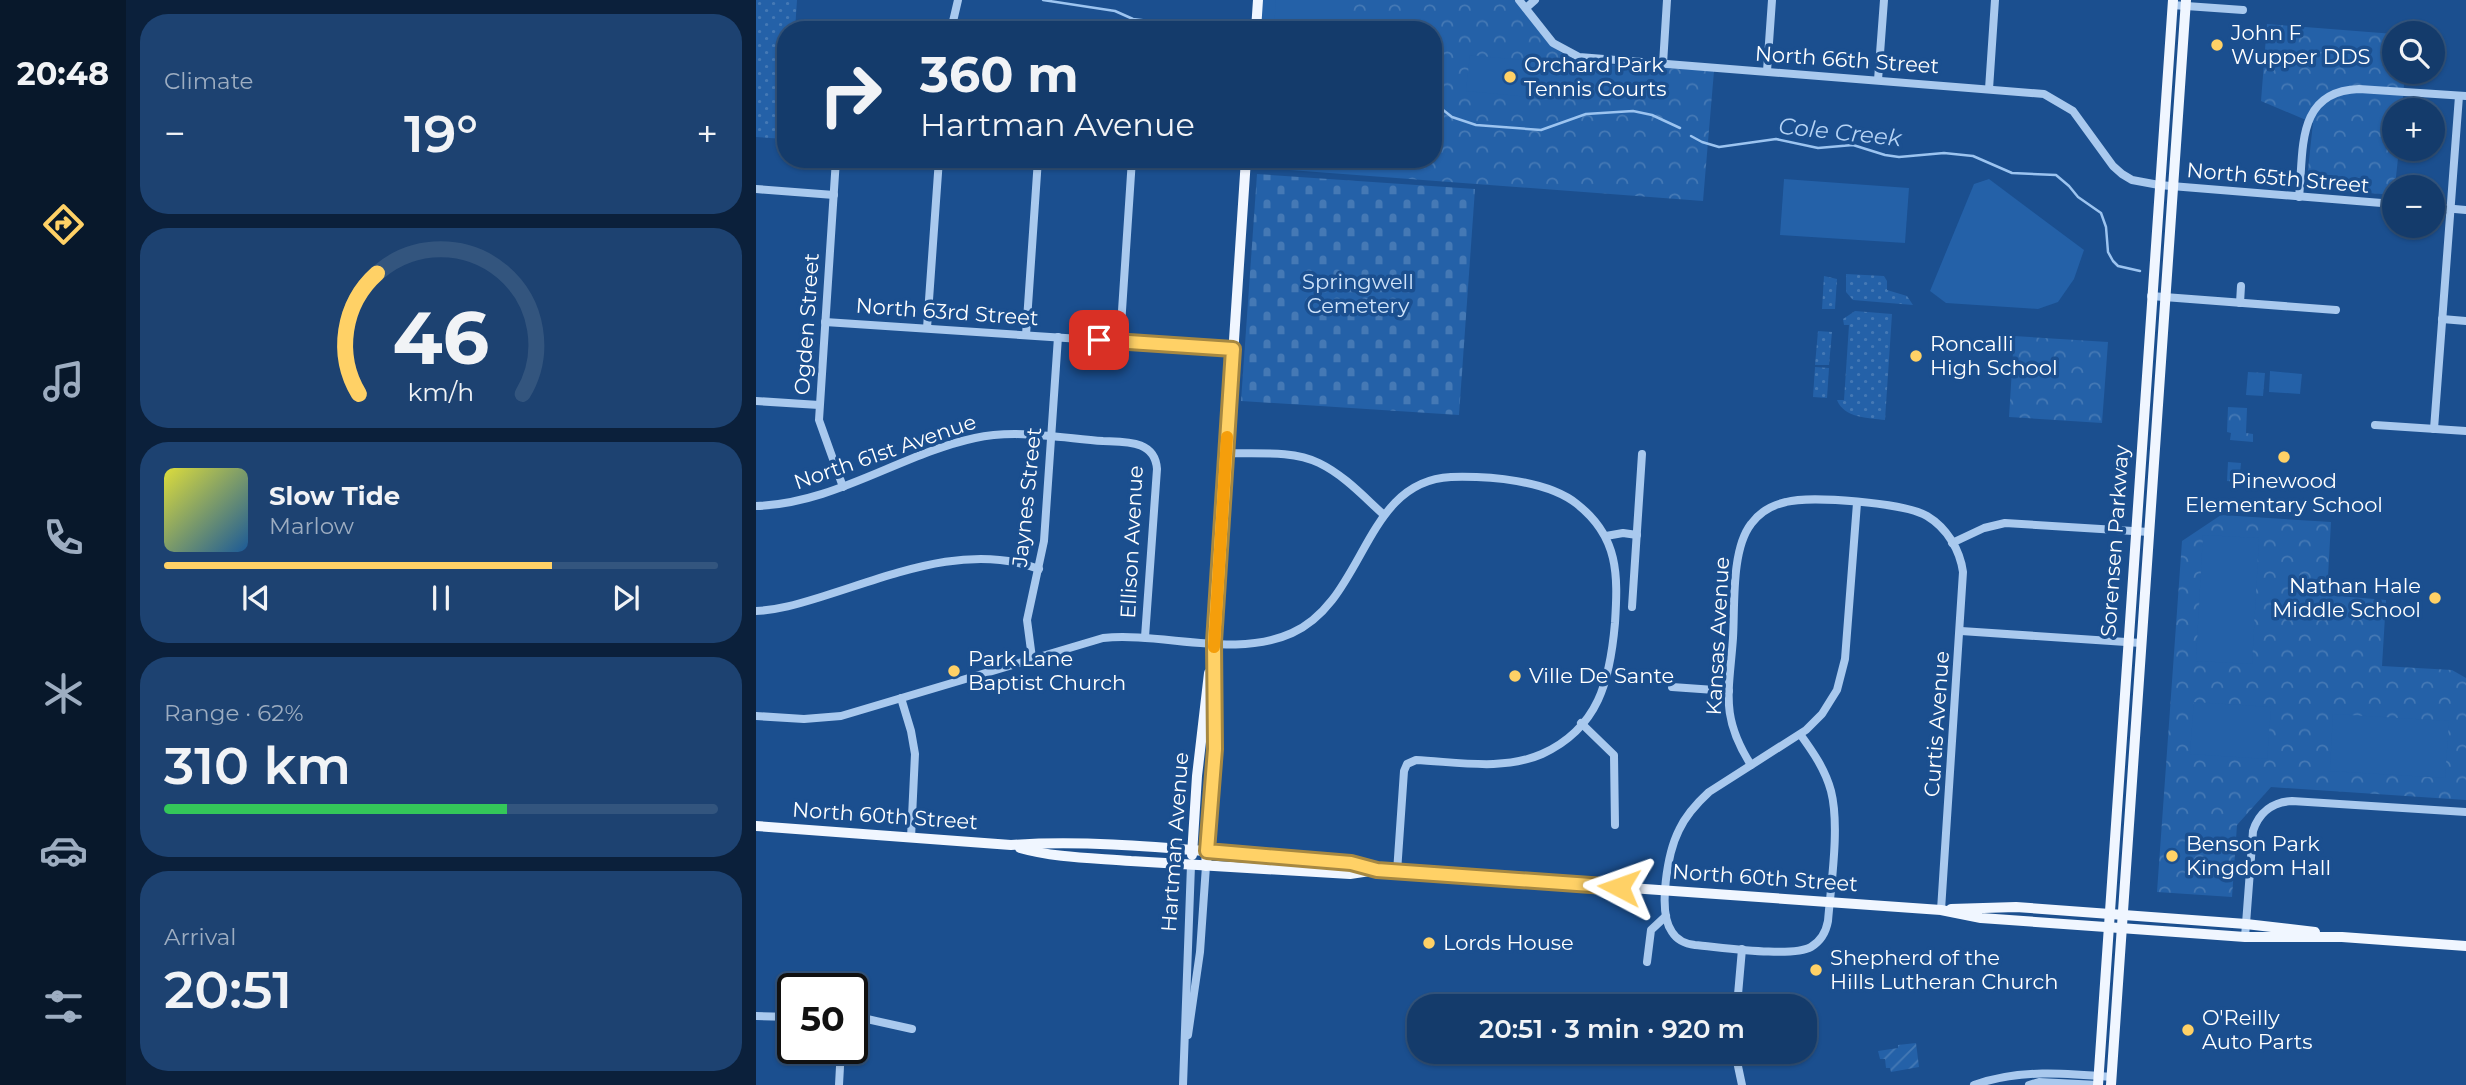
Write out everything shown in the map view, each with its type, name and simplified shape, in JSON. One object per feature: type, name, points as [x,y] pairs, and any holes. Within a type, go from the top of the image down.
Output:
[{"type":"main road","points":[[1257,21],[1258,0]]},
{"type":"main road","name":"Sorensen Parkway","points":[[2098,1081],[2173,2]]},
{"type":"main road","name":"Sorensen Parkway","points":[[2112,1081],[2186,3]]},
{"type":"main road","name":"Hartman Avenue","points":[[1206,866],[1215,749],[1214,642],[1245,168]]},
{"type":"main road","name":"Hartman Avenue","points":[[1191,865],[1205,699],[1214,642]]},
{"type":"main road","name":"North 60th Street","points":[[756,826],[1011,845],[1050,842],[1207,851],[1351,863],[1397,872],[1941,910],[1981,918],[2122,929],[2245,937],[2342,937]]},
{"type":"main road","name":"North 60th Street","points":[[1011,845],[1034,852],[1191,865],[1350,874],[1377,870]]},
{"type":"main road","name":"North 60th Street","points":[[1941,910],[1987,906],[2110,914],[2246,924],[2342,937],[2466,946]]},
{"type":"street","points":[[953,21],[958,0]]},
{"type":"street","name":"North 66th Street","points":[[1519,0],[1547,37],[1566,52],[1589,59],[2044,94],[2068,107],[2082,121],[2113,166],[2132,180],[2160,186]]},
{"type":"street","points":[[1526,8],[1535,0]]},
{"type":"street","points":[[1663,64],[1667,0]]},
{"type":"street","points":[[1767,71],[1772,0]]},
{"type":"street","points":[[1878,80],[1884,0]]},
{"type":"street","points":[[1989,89],[1995,0]]},
{"type":"street","points":[[2173,2],[2243,10]]},
{"type":"street","points":[[2299,197],[2306,125],[2314,109],[2327,97],[2346,90],[2359,89],[2462,96],[2450,208],[2434,429]]},
{"type":"street","name":"Ogden Street","points":[[836,168],[819,405],[820,429],[843,487]]},
{"type":"street","points":[[927,328],[938,168]]},
{"type":"street","points":[[1026,335],[1037,168]]},
{"type":"street","points":[[1120,341],[1131,168]]},
{"type":"street","name":"North 65th Street","points":[[2160,186],[2382,203]]},
{"type":"street","points":[[756,189],[834,195]]},
{"type":"street","points":[[2445,208],[2466,210]]},
{"type":"street","points":[[2240,303],[2241,286]]},
{"type":"street","points":[[2151,296],[2336,310]]},
{"type":"street","points":[[2442,319],[2466,321]]},
{"type":"street","name":"North 63rd Street","points":[[825,322],[1233,349]]},
{"type":"street","name":"Jaynes Street","points":[[1031,658],[1027,620],[1044,541],[1058,337]]},
{"type":"street","points":[[756,401],[819,405]]},
{"type":"street","points":[[2375,425],[2466,431]]},
{"type":"street","name":"North 61st Avenue","points":[[756,506],[789,503],[843,487],[972,438],[1002,434],[1051,437],[1135,443],[1149,450]]},
{"type":"street","name":"Ellison Avenue","points":[[1145,637],[1157,469],[1149,450]]},
{"type":"street","points":[[1226,453],[1287,455],[1318,463],[1342,477],[1384,515]]},
{"type":"street","points":[[1632,607],[1642,454]]},
{"type":"street","points":[[756,716],[827,718],[1103,638],[1145,637],[1243,644],[1268,641],[1292,633],[1313,621],[1339,593],[1384,515],[1409,490],[1433,480],[1453,477],[1523,482],[1546,487],[1570,499],[1591,517],[1606,536],[1617,580],[1612,653],[1604,688],[1592,711],[1551,749],[1517,762],[1488,764],[1416,760],[1408,764],[1404,771],[1397,872]]},
{"type":"street","name":"Kansas Avenue","points":[[1751,765],[1738,744],[1728,710],[1739,553],[1745,533],[1758,516],[1772,507],[1795,500],[1857,503]]},
{"type":"street","points":[[1800,734],[1821,765],[1833,800],[1835,823],[1830,902],[1824,935],[1810,948],[1792,952],[1689,944],[1672,932],[1665,916],[1671,849],[1687,815],[1709,792],[1800,734],[1815,722],[1827,706],[1843,672],[1857,503],[1900,507],[1919,512],[1938,525],[1952,543],[1984,528],[2005,523],[2149,532]]},
{"type":"street","points":[[1606,536],[1623,533],[1637,535]]},
{"type":"street","name":"Curtis Avenue","points":[[1941,910],[1963,572],[1958,552],[1952,543]]},
{"type":"street","points":[[756,611],[781,609],[945,561],[994,561],[1039,569]]},
{"type":"street","points":[[1961,631],[2141,643]]},
{"type":"street","points":[[1672,687],[1729,691]]},
{"type":"street","points":[[901,698],[915,754],[911,838]]},
{"type":"street","points":[[1581,723],[1614,755],[1615,825]]},
{"type":"street","points":[[2245,937],[2253,831],[2260,817],[2272,806],[2292,801],[2466,813]]},
{"type":"street","name":"Hartman Avenue","points":[[1186,1045],[1191,865]]},
{"type":"street","name":"Hartman Avenue","points":[[1183,1085],[1198,965],[1206,866]]},
{"type":"street","points":[[1647,961],[1651,930],[1665,916]]},
{"type":"street","points":[[1738,994],[1741,949]]},
{"type":"street","points":[[756,1016],[777,1017]]},
{"type":"street","points":[[868,1019],[912,1029]]},
{"type":"street","points":[[839,1085],[840,1064]]},
{"type":"street","points":[[1738,1064],[1742,1085]]},
{"type":"street","points":[[1974,1085],[1987,1080],[2032,1073],[2098,1081]]},
{"type":"street","points":[[2029,1085],[2039,1082],[2112,1081]]},
{"type":"green space","points":[[756,0],[797,0],[796,21],[777,21],[777,138],[756,137]]},
{"type":"green space","points":[[1261,0],[1514,0],[1552,45],[1572,58],[1586,63],[1714,71],[1703,201],[1263,168],[1442,168],[1442,21],[1260,21]]},
{"type":"green space","points":[[1276,0],[1357,0],[1333,21],[1275,21]]},
{"type":"green space","points":[[2267,24],[2382,33],[2382,84],[2404,84],[2403,98],[2382,98],[2382,161],[2398,161],[2396,175],[2382,175],[2382,194],[2306,188],[2313,123],[2261,101]]},
{"type":"green space","name":"Orchard Park Tennis Courts","points":[[1470,55],[1553,63],[1550,99],[1466,91]]},
{"type":"green space","name":"Springwell Cemetery","points":[[1257,174],[1475,189],[1459,415],[1241,401]]},
{"type":"green space","points":[[1784,179],[1909,188],[1905,243],[1780,235]]},
{"type":"green space","points":[[1989,179],[2084,250],[2074,279],[2058,302],[2038,309],[1946,303],[1930,291],[1974,184]]},
{"type":"green space","points":[[1846,274],[1884,276],[1887,290],[1907,296],[1913,305],[1853,300],[1846,292]]},
{"type":"green space","points":[[1824,276],[1837,279],[1835,309],[1822,309]]},
{"type":"green space","points":[[1855,311],[1892,314],[1885,420],[1851,414],[1840,406],[1837,400],[1844,400],[1849,325],[1844,325],[1843,319]]},
{"type":"green space","points":[[1818,331],[1832,332],[1829,365],[1815,365]]},
{"type":"green space","points":[[2014,336],[2108,342],[2102,423],[2009,417]]},
{"type":"green space","points":[[1815,367],[1829,368],[1827,398],[1813,397]]},
{"type":"green space","points":[[2270,371],[2302,374],[2300,394],[2269,392]]},
{"type":"green space","points":[[2248,372],[2265,373],[2263,396],[2246,395]]},
{"type":"green space","points":[[2228,407],[2247,408],[2246,433],[2253,434],[2253,442],[2230,440],[2231,433],[2227,432]]},
{"type":"green space","points":[[2228,462],[2241,463],[2239,482],[2227,481]]},
{"type":"green space","points":[[2221,515],[2331,522],[2327,595],[2386,600],[2382,666],[2452,670],[2466,678],[2466,800],[2271,787],[2237,825],[2232,897],[2157,892],[2182,541]]},
{"type":"green space","points":[[2203,535],[2259,538],[2252,664],[2196,661]]},
{"type":"green space","points":[[2194,702],[2271,707],[2267,759],[2190,754]]},
{"type":"green space","points":[[2333,714],[2449,721],[2445,778],[2330,771]]},
{"type":"green space","points":[[1916,1043],[1919,1067],[1891,1072],[1890,1068],[1886,1068],[1885,1059],[1880,1059],[1878,1051]]},
{"type":"waterway","name":"Cole Creek","points":[[1043,0],[1115,11],[1133,19],[1149,21]]},
{"type":"waterway","name":"Cole Creek","points":[[1442,109],[1452,117],[1476,125],[1541,130],[1586,114],[1633,111],[1652,115],[1680,128]]},
{"type":"waterway","name":"Cole Creek","points":[[1691,136],[1719,147],[1776,139],[1818,148],[1853,145],[1899,157],[1944,153],[1973,156],[2012,173],[2056,175],[2078,197],[2101,213],[2106,227],[2108,252],[2113,261],[2118,266],[2140,271]]},
{"type":"slow traffic","points":[[1214,647],[1227,437]]},
{"type":"place","name":"John F Wupper DDS","points":[[2217,45]]},
{"type":"place","name":"Orchard Park Tennis Courts","points":[[1510,77]]},
{"type":"place","name":"Roncalli High School","points":[[1916,356]]},
{"type":"place","name":"Pinewood Elementary School","points":[[2284,457]]},
{"type":"place","name":"Nathan Hale Middle School","points":[[2435,598]]},
{"type":"place","name":"Park Lane Baptist Church","points":[[954,671]]},
{"type":"place","name":"Ville De Sante","points":[[1515,676]]},
{"type":"place","name":"Benson Park Kingdom Hall","points":[[2172,856]]},
{"type":"place","name":"Lords House","points":[[1429,943]]},
{"type":"place","name":"Shepherd of the Hills Lutheran Church","points":[[1816,970]]},
{"type":"place","name":"O'Reilly Auto Parts","points":[[2188,1030]]},
{"type":"route","points":[[1099,340],[1233,349],[1214,642],[1215,749],[1207,851],[1351,863],[1377,870],[1619,887]]}]
